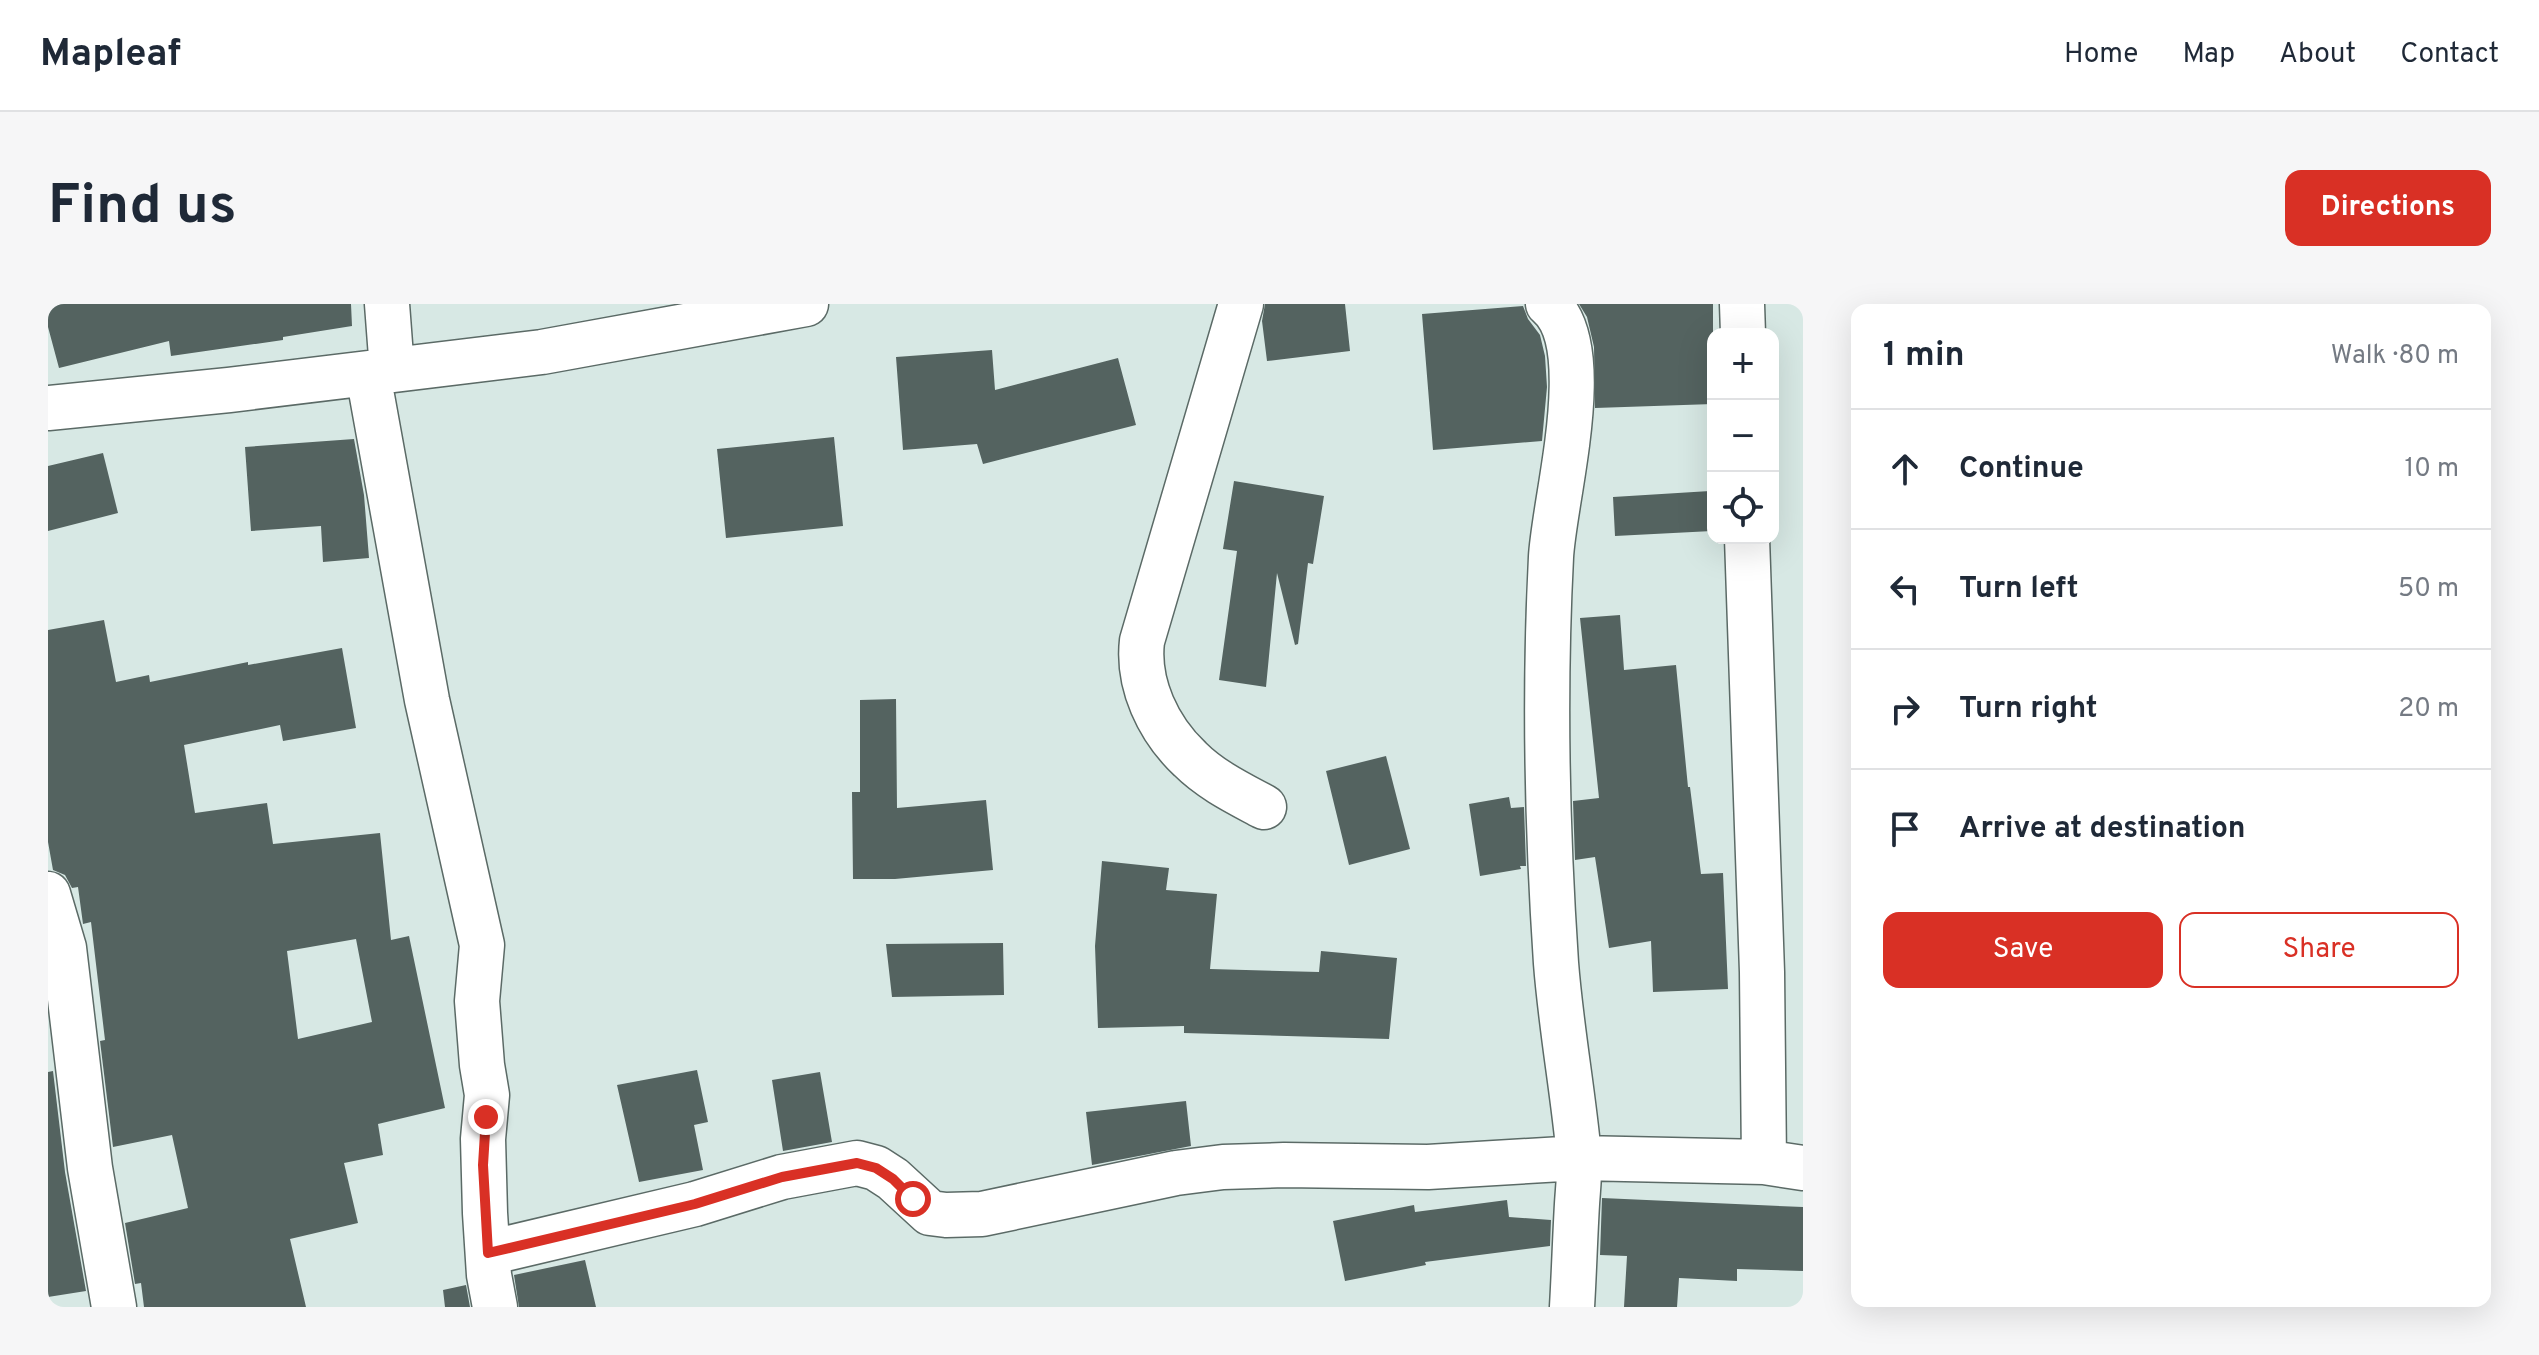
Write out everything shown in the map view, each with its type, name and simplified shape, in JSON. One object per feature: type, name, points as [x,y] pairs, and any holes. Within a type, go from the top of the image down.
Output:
[{"type":"street","points":[[387,304],[380,372],[427,700],[482,945],[477,1001],[487,1095],[483,1139],[488,1253],[495,1307]]},
{"type":"street","points":[[48,408],[542,352],[806,304]]},
{"type":"street","points":[[1241,304],[1142,641],[1140,659],[1151,702],[1165,729],[1189,759],[1223,784],[1264,807]]},
{"type":"street","points":[[1548,304],[1561,320],[1571,367],[1573,403],[1552,530],[1547,728],[1556,962],[1579,1158],[1572,1307]]},
{"type":"street","points":[[1742,304],[1743,328]]},
{"type":"street","points":[[488,1253],[695,1204],[782,1177],[857,1163],[876,1168],[893,1179],[930,1213],[946,1215],[982,1214],[1176,1173],[1223,1167],[1428,1167],[1579,1158],[1783,1165],[1762,972],[1747,544]]},
{"type":"street","points":[[48,894],[64,948],[90,1168],[114,1307]]},
{"type":"building","points":[[48,304],[351,304],[352,326],[283,337],[283,340],[171,356],[169,341],[59,368],[48,327]]},
{"type":"building","points":[[1265,304],[1345,304],[1350,351],[1267,361],[1262,321]]},
{"type":"building","points":[[1579,304],[1713,304],[1713,328],[1707,328],[1707,404],[1595,408],[1594,347],[1587,317]]},
{"type":"building","points":[[1523,306],[1540,335],[1545,356],[1547,387],[1542,441],[1433,450],[1422,314]]},
{"type":"building","points":[[992,350],[995,390],[1118,358],[1136,425],[983,464],[977,444],[903,450],[896,357]]},
{"type":"building","points":[[834,437],[843,526],[726,538],[717,449]]},
{"type":"building","points":[[354,439],[364,495],[369,558],[323,562],[321,526],[251,531],[245,447]]},
{"type":"building","points":[[103,453],[118,513],[48,531],[48,466]]},
{"type":"building","points":[[1234,481],[1324,496],[1313,564],[1308,563],[1298,644],[1295,645],[1277,573],[1266,687],[1219,680],[1237,551],[1223,549]]},
{"type":"building","points":[[1707,491],[1707,531],[1615,536],[1613,497]]},
{"type":"building","points":[[1620,615],[1624,670],[1676,665],[1688,787],[1701,874],[1723,873],[1728,989],[1653,992],[1651,941],[1609,948],[1595,857],[1575,860],[1573,801],[1599,798],[1580,618]]},
{"type":"building","points":[[104,620],[116,682],[149,675],[150,682],[248,662],[248,665],[342,648],[356,728],[283,741],[280,725],[184,745],[195,813],[267,803],[273,844],[380,833],[391,940],[409,936],[445,1108],[378,1124],[383,1155],[344,1163],[358,1223],[290,1239],[306,1307],[144,1307],[141,1283],[135,1284],[125,1223],[188,1208],[172,1135],[113,1147],[100,1041],[105,1040],[91,922],[83,924],[78,887],[72,888],[65,875],[53,870],[48,842],[48,630]],"holes":[[[356,939],[372,1022],[298,1039],[287,951]]]},
{"type":"building","points":[[896,699],[897,808],[986,800],[993,870],[895,879],[853,879],[852,792],[860,792],[860,700]]},
{"type":"building","points":[[1386,756],[1410,849],[1349,865],[1326,771]]},
{"type":"building","points":[[1509,797],[1511,808],[1524,807],[1526,866],[1480,876],[1469,804]]},
{"type":"building","points":[[1102,861],[1169,868],[1166,890],[1217,894],[1210,969],[1319,972],[1321,951],[1397,958],[1389,1039],[1184,1033],[1184,1026],[1098,1028],[1095,946]]},
{"type":"building","points":[[1003,943],[1004,995],[892,997],[886,944]]},
{"type":"building","points":[[697,1070],[708,1122],[694,1125],[703,1170],[639,1182],[617,1085]]},
{"type":"building","points":[[53,1071],[65,1172],[86,1291],[48,1297],[48,1072]]},
{"type":"building","points":[[820,1072],[832,1142],[783,1151],[772,1080]]},
{"type":"building","points":[[1186,1101],[1191,1146],[1092,1165],[1086,1112]]},
{"type":"building","points":[[1602,1198],[1803,1207],[1803,1271],[1737,1269],[1737,1281],[1679,1278],[1677,1307],[1624,1307],[1627,1256],[1600,1255]]},
{"type":"building","points":[[1507,1200],[1509,1217],[1551,1220],[1550,1246],[1425,1262],[1426,1265],[1345,1281],[1333,1221],[1414,1205],[1415,1212]]},
{"type":"building","points":[[585,1260],[596,1307],[519,1307],[514,1275]]},
{"type":"building","points":[[466,1285],[470,1307],[445,1307],[443,1290]]},
{"type":"route","points":[[486,1117],[483,1165],[488,1253],[695,1204],[782,1177],[857,1163],[876,1168],[893,1179],[913,1199]]}]
